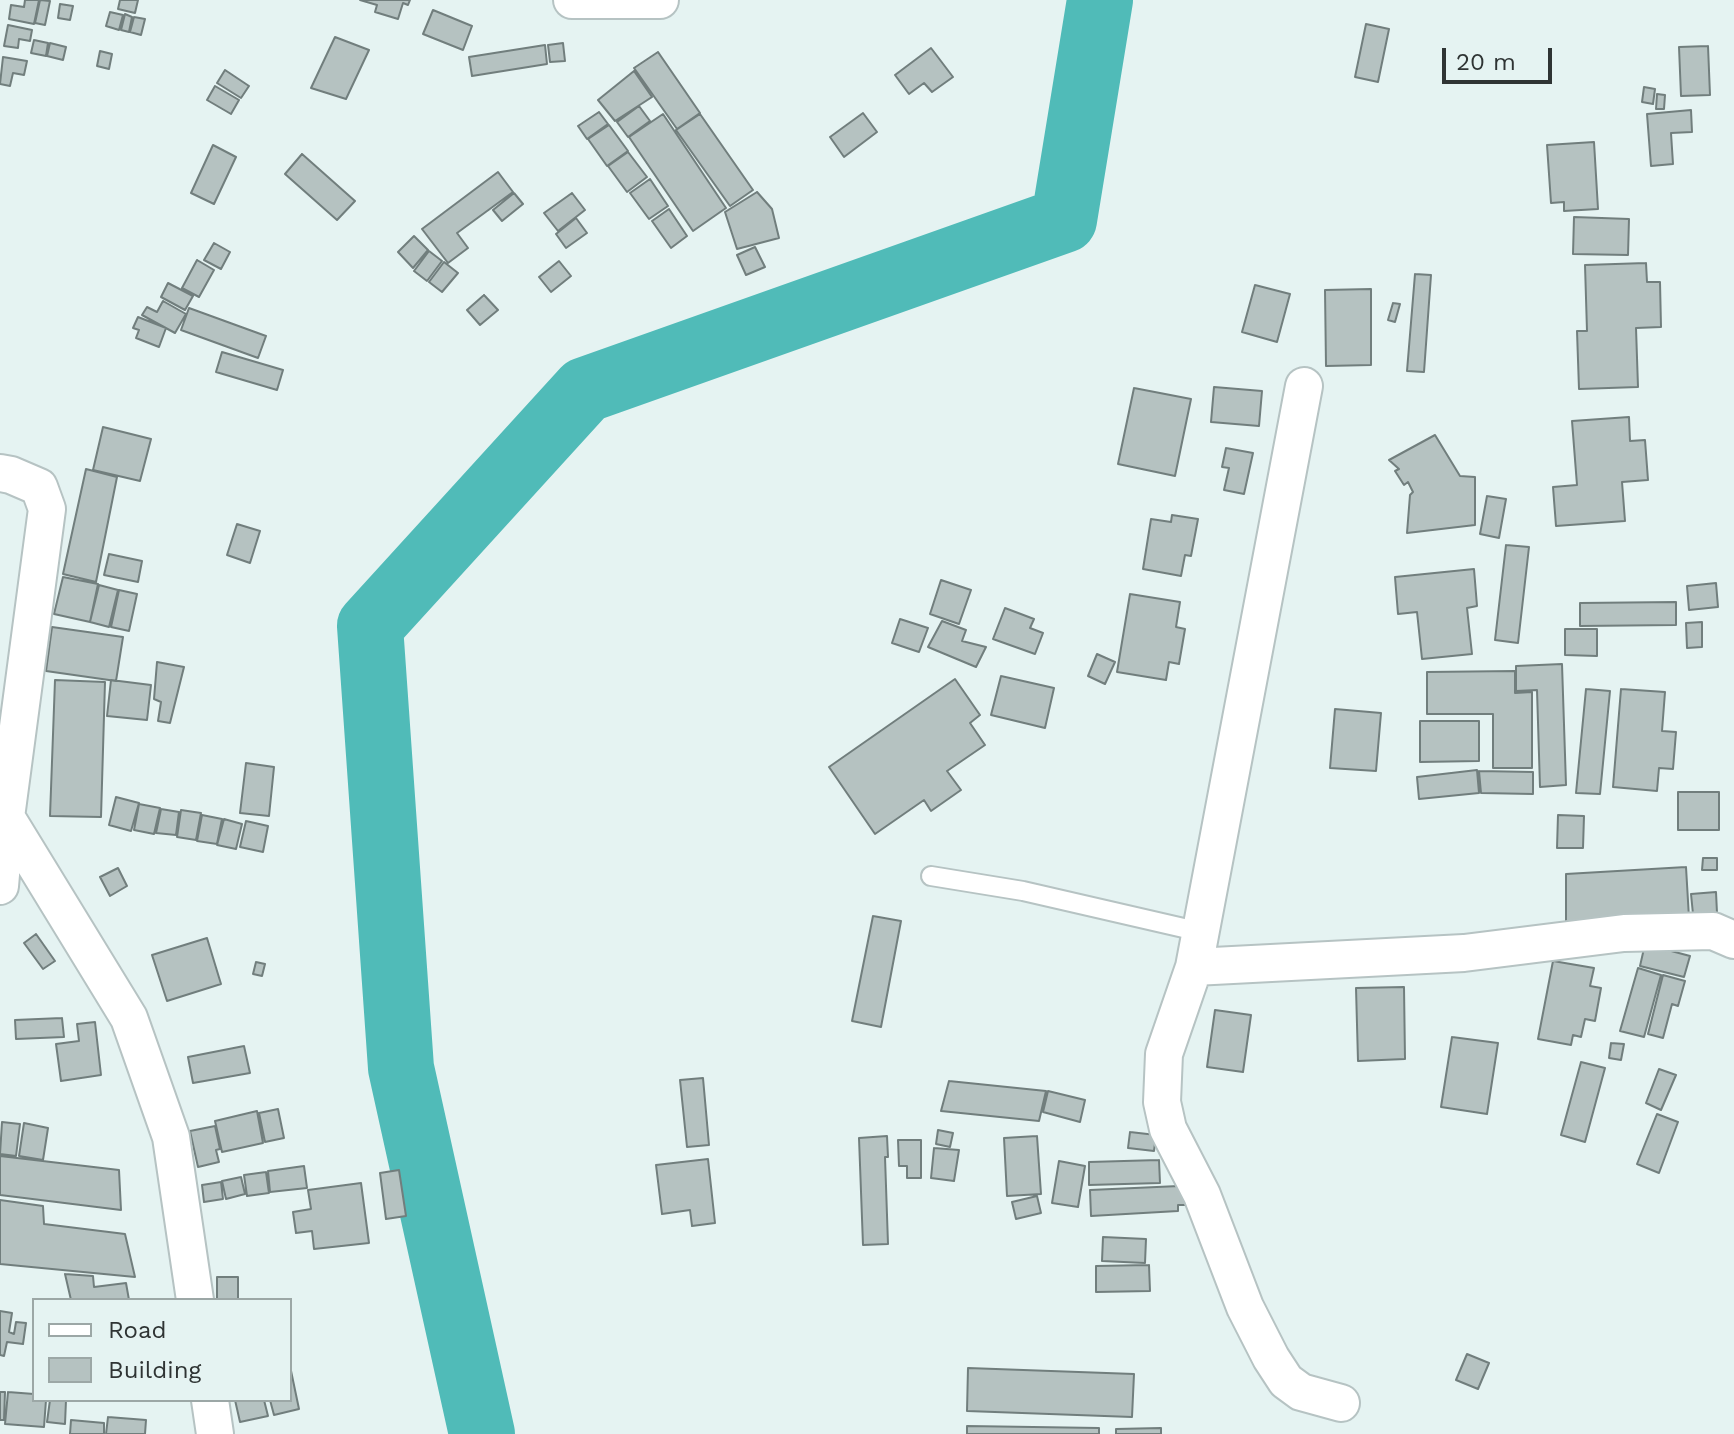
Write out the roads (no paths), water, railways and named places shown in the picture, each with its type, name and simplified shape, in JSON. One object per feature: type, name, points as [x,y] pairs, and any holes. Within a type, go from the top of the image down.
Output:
[{"type":"street","points":[[572,0],[660,0]]},
{"type":"street","points":[[1304,386],[1197,949],[1164,1054],[1162,1102],[1168,1129],[1202,1195],[1245,1307],[1271,1358],[1286,1381],[1301,1392],[1341,1403]]},
{"type":"street","points":[[0,473],[39,487],[47,509],[6,817],[0,886]]},
{"type":"street","points":[[6,817],[129,1018],[171,1137],[195,1298]]},
{"type":"street","points":[[1197,949],[1464,953],[1624,933],[1713,931],[1734,940]]},
{"type":"street","points":[[210,1402],[215,1434]]},
{"type":"lane","points":[[931,876],[1023,891],[1197,949]]},
{"type":"waterway","points":[[482,1434],[401,1068],[370,626],[585,390],[1064,220],[1100,0]]}]
